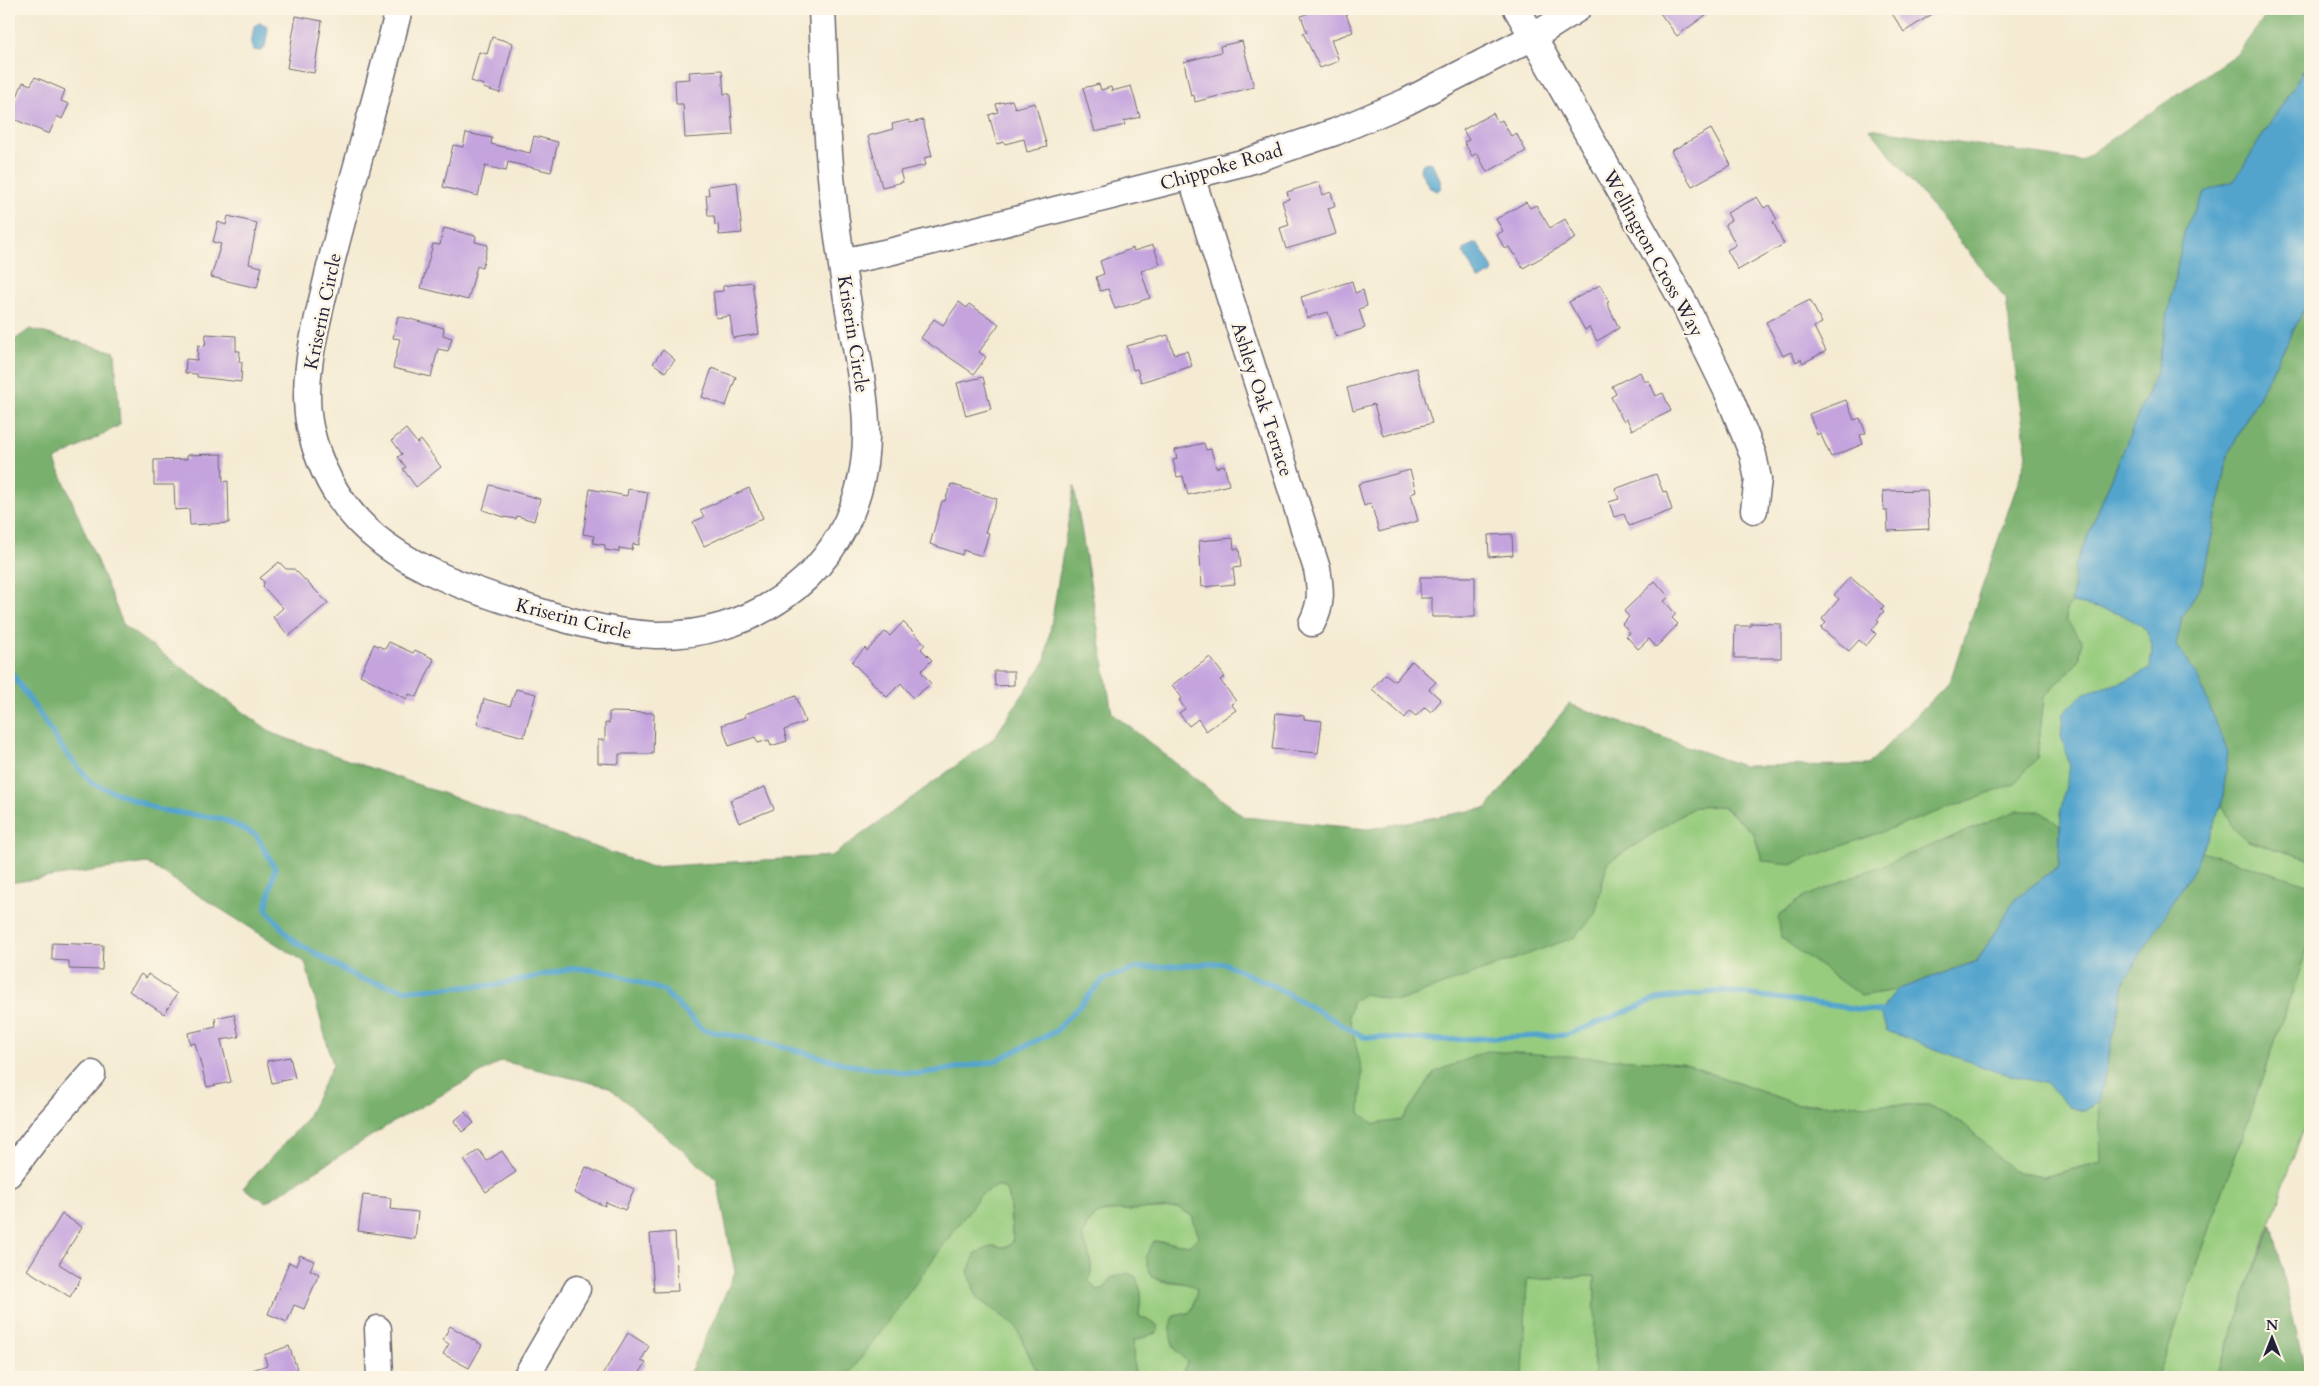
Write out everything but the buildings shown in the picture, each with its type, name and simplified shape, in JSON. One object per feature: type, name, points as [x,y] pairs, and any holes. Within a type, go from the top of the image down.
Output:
[{"type":"street","name":"Kriserin Circle","points":[[399,9],[324,292],[308,371],[307,400],[310,425],[319,457],[333,490],[359,522],[376,539],[421,569],[480,593],[541,613],[603,628],[660,635],[722,626],[752,615],[780,600],[805,581],[829,554],[844,528],[858,494],[865,464],[866,404],[842,262],[828,142],[822,9]]},
{"type":"street","name":"Wellington Cross Way","points":[[1517,9],[1684,303],[1728,393],[1753,455],[1758,479],[1754,510]]},
{"type":"street","name":"Chippoke Road","points":[[842,262],[898,250],[1246,162],[1335,132],[1406,102],[1533,37],[1577,9]]},
{"type":"street","name":"Ashley Oak Terrace","points":[[1191,176],[1317,569],[1320,587],[1320,607],[1312,623]]},
{"type":"street","points":[[12,1162],[92,1074]]},
{"type":"street","points":[[526,1377],[577,1289]]},
{"type":"street","points":[[378,1329],[380,1377]]},
{"type":"green space","points":[[2271,9],[2310,9],[2310,60],[2234,181],[2205,192],[2185,228],[2157,370],[2075,566],[2072,603],[2066,610],[2066,620],[2082,641],[2079,661],[2044,697],[2037,758],[2013,785],[1791,864],[1763,861],[1753,832],[1723,806],[1694,807],[1607,863],[1595,914],[1575,937],[1399,1001],[1364,994],[1353,1001],[1349,1015],[1362,1071],[1360,1113],[1374,1124],[1402,1120],[1435,1072],[1487,1051],[1682,1063],[1796,1104],[1929,1105],[1965,1125],[2013,1171],[2043,1177],[2101,1162],[2099,1102],[2125,980],[2202,851],[2310,885],[2310,941],[2158,1377],[1594,1377],[1595,1276],[1527,1279],[1523,1377],[1181,1377],[1187,1362],[1172,1342],[1172,1324],[1174,1316],[1189,1313],[1193,1308],[1197,1289],[1186,1284],[1151,1277],[1146,1256],[1154,1241],[1191,1245],[1199,1237],[1192,1216],[1179,1208],[1106,1211],[1091,1218],[1082,1237],[1089,1253],[1091,1264],[1089,1281],[1098,1291],[1104,1289],[1111,1278],[1128,1273],[1136,1277],[1141,1292],[1139,1316],[1157,1325],[1158,1332],[1133,1341],[1134,1377],[1046,1377],[1035,1368],[1015,1325],[977,1298],[968,1271],[976,1253],[993,1246],[1006,1247],[1013,1242],[1009,1196],[1004,1188],[996,1186],[980,1195],[847,1377],[688,1377],[735,1272],[717,1180],[609,1087],[502,1061],[390,1124],[266,1202],[243,1188],[305,1121],[333,1065],[305,962],[147,863],[9,883],[9,344],[30,329],[115,352],[120,425],[55,460],[124,626],[274,734],[652,867],[832,856],[994,738],[1045,661],[1074,486],[1112,713],[1244,817],[1368,829],[1487,808],[1569,704],[1743,766],[1868,765],[1950,681],[2027,456],[2006,299],[1869,128],[2080,161],[2239,52]]},
{"type":"green space","points":[[2310,26],[2310,367],[2248,841],[2310,859],[2310,885],[2202,852],[2101,1162],[2043,1177],[2013,1171],[1965,1125],[1929,1105],[1796,1104],[1682,1063],[1435,1072],[1342,1206],[1133,936],[1595,914],[1607,863],[1694,807],[1722,806],[1753,832],[1763,861],[2037,758],[2044,697],[2079,661],[2082,641],[2066,621],[2066,546],[2177,188]]},
{"type":"green space","points":[[2310,299],[2310,859],[2248,841],[2234,829],[2222,805],[2227,752],[2175,646],[2182,618],[2202,583],[2229,452]]},
{"type":"green space","points":[[2016,811],[2040,811],[2060,826],[2059,866],[2016,898],[1977,961],[1896,990],[1861,996],[1781,938],[1778,916],[1804,897]]},
{"type":"green space","points":[[2310,941],[2310,1111],[2216,1377],[2158,1377]]},
{"type":"green space","points":[[996,1186],[1004,1188],[1009,1196],[1013,1242],[1006,1247],[993,1246],[977,1298],[1015,1325],[1035,1368],[1046,1377],[847,1377],[980,1195]]},
{"type":"green space","points":[[1179,1208],[1192,1216],[1199,1237],[1191,1245],[1154,1241],[1160,1281],[1191,1284],[1197,1289],[1193,1308],[1189,1313],[1174,1316],[1173,1346],[1187,1362],[1181,1377],[1134,1377],[1133,1341],[1158,1332],[1139,1316],[1141,1292],[1104,1289],[1098,1291],[1089,1281],[1091,1264],[1089,1253],[1082,1237],[1091,1218],[1106,1211]]},
{"type":"green space","points":[[2271,1225],[2307,1377],[2216,1377]]},
{"type":"green space","points":[[1595,1276],[1594,1377],[1523,1377],[1527,1279]]},
{"type":"water","points":[[259,23],[266,25],[268,29],[265,48],[260,51],[254,50],[251,46],[254,26]]},
{"type":"water","points":[[2310,60],[2310,299],[2229,452],[2202,583],[2182,618],[2176,646],[2196,673],[2228,752],[2222,805],[2195,867],[2125,980],[2099,1102],[2084,1111],[2069,1107],[2047,1084],[1994,1071],[1887,1031],[1880,1012],[1896,990],[1977,961],[2016,898],[2059,866],[2061,808],[2070,767],[2061,735],[2063,714],[2084,693],[2126,681],[2150,669],[2152,649],[2150,637],[2143,628],[2121,615],[2072,603],[2075,566],[2157,370],[2185,228],[2205,192],[2234,181]]},
{"type":"water","points":[[1427,162],[1432,163],[1441,181],[1441,188],[1437,191],[1430,188],[1420,171],[1421,165]]},
{"type":"water","points":[[1475,243],[1478,244],[1493,269],[1492,273],[1481,279],[1478,279],[1463,252],[1464,249]]},
{"type":"waterway","points":[[9,672],[13,675],[65,752],[92,783],[159,810],[222,819],[256,835],[275,868],[266,909],[292,940],[360,979],[407,990],[497,985],[575,968],[610,972],[664,991],[703,1030],[758,1040],[849,1065],[919,1074],[993,1062],[1056,1031],[1104,979],[1138,968],[1223,963],[1272,985],[1364,1037],[1441,1040],[1567,1035],[1657,999],[1723,991],[1880,1012]]}]
